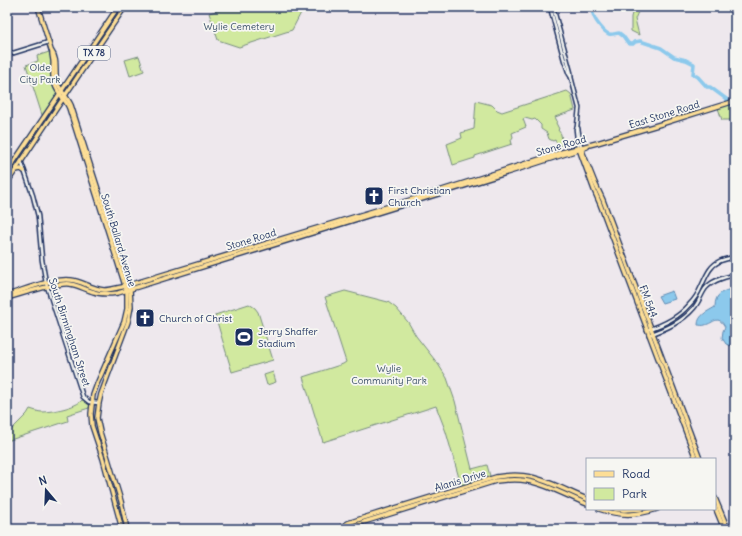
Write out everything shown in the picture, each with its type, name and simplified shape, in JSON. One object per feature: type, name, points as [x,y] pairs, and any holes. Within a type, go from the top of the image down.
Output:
[{"type":"main road","name":"South Ballard Avenue","points":[[38,7],[51,50],[54,64],[53,79],[55,86],[71,104],[129,290],[131,307],[128,322],[98,403],[97,418],[121,501],[127,529]]},
{"type":"main road","name":"TX 78","points":[[7,172],[118,7]]},
{"type":"main road","name":"TX 78","points":[[7,183],[125,7]]},
{"type":"main road","name":"South Ballard Avenue","points":[[51,50],[54,53],[56,62],[56,77],[61,93]]},
{"type":"main road","points":[[58,83],[67,83]]},
{"type":"main road","name":"South Ballard Avenue","points":[[65,97],[107,222]]},
{"type":"main road","name":"East Stone Road","points":[[597,143],[735,101]]},
{"type":"main road","points":[[58,106],[64,104],[68,106]]},
{"type":"main road","name":"Stone Road","points":[[47,285],[70,284],[95,293],[115,294],[597,143]]},
{"type":"main road","name":"FM 544","points":[[580,148],[594,190],[700,458]]},
{"type":"main road","points":[[15,170],[20,169],[24,171]]},
{"type":"main road","name":"Stone Road","points":[[47,285],[63,280],[73,280],[103,290],[111,290],[481,179]]},
{"type":"main road","points":[[7,295],[47,285]]},
{"type":"main road","points":[[7,298],[47,285]]},
{"type":"main road","name":"South Ballard Avenue","points":[[122,529],[105,466],[92,426],[91,414],[93,395],[124,322],[129,290]]},
{"type":"main road","name":"FM 544","points":[[650,332],[696,458]]},
{"type":"main road","name":"Alanis Drive","points":[[338,529],[348,523],[363,518],[506,475],[518,475],[544,481],[586,499]]},
{"type":"main road","name":"Alanis Drive","points":[[347,529],[364,522],[506,479],[536,482],[586,504]]},
{"type":"main road","points":[[716,500],[728,529]]},
{"type":"main road","points":[[716,509],[724,529]]},
{"type":"main road","points":[[602,510],[611,513],[623,514],[637,514],[653,510]]},
{"type":"street","points":[[551,7],[551,15],[564,60],[571,77]]},
{"type":"street","points":[[551,7],[571,74],[579,108],[578,129],[580,148]]},
{"type":"street","points":[[7,55],[49,42]]},
{"type":"street","name":"South Birmingham Street","points":[[21,161],[38,216],[42,260],[47,285],[83,398],[89,402],[92,402]]},
{"type":"street","points":[[650,332],[669,322],[688,307],[697,295],[706,275],[711,268],[721,260],[735,257]]},
{"type":"street","points":[[650,332],[665,329],[674,324],[687,315],[710,284],[724,277],[735,274]]},
{"type":"street","points":[[684,311],[687,315]]},
{"type":"street","points":[[92,402],[98,403]]},
{"type":"green space","name":"Wylie Cemetery","points":[[230,7],[304,7],[292,30],[239,47],[218,40],[209,13]]},
{"type":"green space","points":[[634,7],[640,7],[635,19],[639,35],[631,31],[631,17]]},
{"type":"green space","name":"Olde City Park","points":[[49,52],[52,62],[52,82],[57,94],[44,115],[42,115],[26,65],[38,61],[37,56]]},
{"type":"green space","points":[[139,56],[144,71],[130,76],[125,60]]},
{"type":"green space","points":[[567,91],[571,94],[575,110],[555,117],[558,130],[561,134],[562,145],[560,146],[555,140],[553,141],[549,139],[547,133],[541,129],[541,125],[535,119],[532,120],[525,118],[523,119],[526,127],[512,133],[512,144],[453,165],[447,144],[462,138],[461,133],[474,129],[476,101],[492,105],[497,110],[502,112]]},
{"type":"green space","points":[[735,102],[735,125],[730,120],[722,120],[718,108]]},
{"type":"green space","name":"Wylie Community Park","points":[[345,291],[388,302],[396,308],[408,322],[416,336],[447,378],[455,401],[472,469],[487,465],[490,476],[461,485],[446,432],[436,406],[323,442],[303,377],[346,362],[325,297]]},
{"type":"green space","name":"Jerry Shaffer Stadium","points":[[249,304],[258,312],[273,360],[232,372],[215,315]]},
{"type":"green space","points":[[273,372],[276,382],[267,385],[264,375]]},
{"type":"green space","points":[[82,400],[89,404],[89,408],[67,415],[68,421],[7,441],[7,434],[30,409],[40,412],[64,409],[79,403]]},
{"type":"water","points":[[735,288],[735,334],[732,346],[726,344],[722,338],[725,327],[720,321],[716,320],[704,325],[698,325],[698,322],[701,316],[715,307],[716,299],[720,293]]},
{"type":"water","points":[[672,291],[675,299],[662,303],[658,296]]},
{"type":"waterway","points":[[591,7],[596,21],[607,33],[619,33],[630,44],[640,41],[661,48],[674,57],[694,64],[693,74],[698,77],[707,87],[710,87],[729,101]]},
{"type":"waterway","points":[[731,104],[735,108]]},
{"type":"place","name":"First Christian Church","points":[[374,196]]},
{"type":"place","name":"Church of Christ","points":[[145,318]]},
{"type":"place","name":"Jerry Shaffer Stadium","points":[[244,337]]}]
